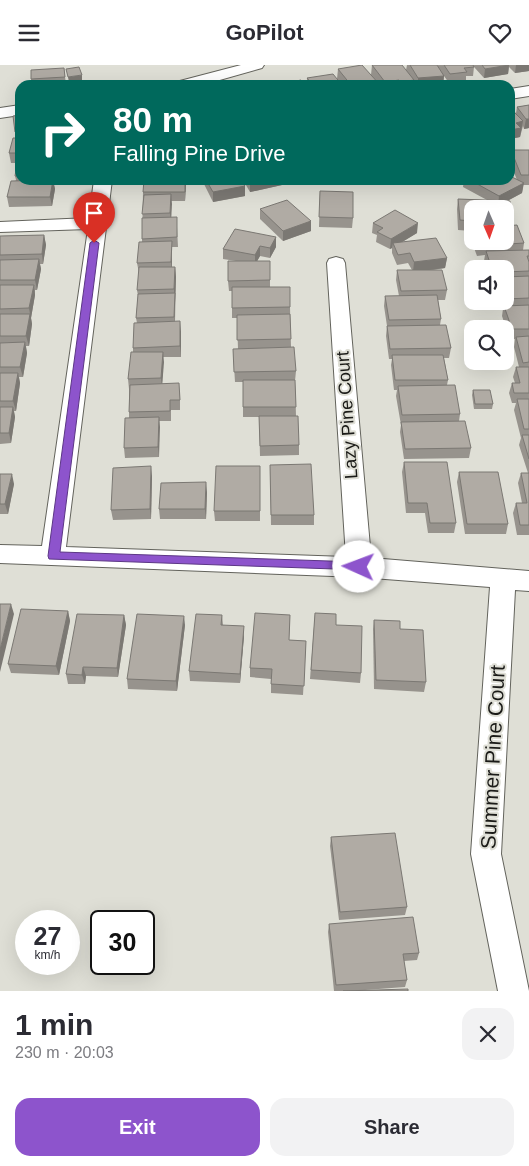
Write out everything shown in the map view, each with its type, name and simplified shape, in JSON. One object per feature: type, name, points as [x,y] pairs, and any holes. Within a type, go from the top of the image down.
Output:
[{"type":"street","points":[[204,80],[257,65]]},
{"type":"street","points":[[515,93],[529,91]]},
{"type":"street","points":[[0,113],[15,111]]},
{"type":"street","points":[[53,556],[102,185]]},
{"type":"street","points":[[0,227],[97,223]]},
{"type":"street","name":"Lazy Pine Court","points":[[336,263],[359,567]]},
{"type":"street","points":[[0,554],[359,567],[516,580]]},
{"type":"street","name":"Summer Pine Court","points":[[514,991],[486,854],[516,580]]},
{"type":"building","points":[[362,65],[376,80],[347,80],[338,69]]},
{"type":"building","points":[[372,65],[402,65],[414,80],[399,80],[383,80]]},
{"type":"building","points":[[410,65],[437,65],[444,76],[418,78]]},
{"type":"building","points":[[444,65],[473,65],[474,67],[464,68],[467,72],[450,74]]},
{"type":"building","points":[[482,65],[509,65],[485,69]]},
{"type":"building","points":[[79,67],[82,75],[68,77],[66,69]]},
{"type":"building","points":[[64,68],[65,77],[31,79],[31,70]]},
{"type":"building","points":[[333,74],[338,80],[309,80],[307,78]]},
{"type":"building","points":[[529,105],[529,119],[526,119],[517,107]]},
{"type":"building","points":[[515,113],[523,121],[516,123],[521,128],[515,129]]},
{"type":"building","points":[[13,116],[15,116],[15,132]]},
{"type":"building","points":[[13,138],[15,138],[15,153],[9,153]]},
{"type":"building","points":[[515,150],[529,150],[529,175],[521,175],[515,160]]},
{"type":"building","points":[[515,178],[524,183],[499,196],[479,185],[515,185]]},
{"type":"building","points":[[11,181],[15,181],[15,185],[52,185],[50,197],[7,197]]},
{"type":"building","points":[[144,185],[185,185],[185,192],[143,192]]},
{"type":"building","points":[[209,185],[245,186],[213,192]]},
{"type":"building","points":[[320,191],[353,192],[353,218],[319,217]]},
{"type":"building","points":[[171,194],[170,213],[142,214],[144,195]]},
{"type":"building","points":[[458,199],[484,200],[464,200],[464,220],[460,220]]},
{"type":"building","points":[[287,200],[311,221],[283,231],[260,209]]},
{"type":"building","points":[[395,210],[418,223],[391,239],[377,232],[383,228],[373,223]]},
{"type":"building","points":[[177,217],[177,237],[142,239],[142,218]]},
{"type":"building","points":[[514,225],[517,225],[524,243],[514,244]]},
{"type":"building","points":[[235,229],[276,237],[270,248],[260,246],[255,255],[223,249]]},
{"type":"building","points":[[44,235],[42,254],[0,255],[0,236]]},
{"type":"building","points":[[436,238],[447,258],[414,262],[410,253],[398,255],[393,243]]},
{"type":"building","points":[[172,241],[171,262],[137,263],[139,242]]},
{"type":"building","points":[[529,250],[529,256],[527,256],[529,271],[514,272],[514,260],[489,260],[486,251]]},
{"type":"building","points":[[39,259],[35,280],[0,280],[0,260]]},
{"type":"building","points":[[228,261],[270,261],[270,280],[228,281]]},
{"type":"building","points":[[139,267],[175,267],[174,289],[137,290]]},
{"type":"building","points":[[397,270],[442,270],[447,290],[401,291]]},
{"type":"building","points":[[529,276],[529,298],[514,299],[514,277]]},
{"type":"building","points":[[0,285],[34,285],[29,308],[0,309]]},
{"type":"building","points":[[232,287],[290,287],[290,307],[232,308]]},
{"type":"building","points":[[175,293],[174,317],[136,318],[138,294]]},
{"type":"building","points":[[437,295],[441,319],[389,320],[385,296]]},
{"type":"building","points":[[529,305],[529,329],[514,329],[514,320],[509,320],[505,310],[514,310],[514,306]]},
{"type":"building","points":[[0,314],[30,314],[26,336],[0,336]]},
{"type":"building","points":[[290,314],[291,339],[237,340],[237,315]]},
{"type":"building","points":[[180,321],[180,346],[133,348],[134,323]]},
{"type":"building","points":[[446,325],[451,348],[390,349],[387,326]]},
{"type":"building","points":[[529,336],[529,362],[523,363],[516,337]]},
{"type":"building","points":[[25,342],[20,367],[0,367],[0,343]]},
{"type":"building","points":[[294,347],[296,371],[234,372],[233,349]]},
{"type":"building","points":[[131,352],[163,352],[161,378],[128,379]]},
{"type":"building","points":[[392,355],[443,355],[448,380],[395,380]]},
{"type":"building","points":[[516,367],[529,367],[529,393],[514,393],[512,383],[520,383]]},
{"type":"building","points":[[0,373],[18,373],[13,401],[0,401]]},
{"type":"building","points":[[243,380],[295,380],[296,407],[243,407]]},
{"type":"building","points":[[179,383],[180,400],[170,400],[170,411],[129,412],[130,385]]},
{"type":"building","points":[[455,385],[460,414],[402,415],[398,386]]},
{"type":"building","points":[[473,390],[490,390],[493,404],[475,404]]},
{"type":"building","points":[[517,399],[529,399],[529,429],[524,429]]},
{"type":"building","points":[[0,407],[13,407],[9,433],[0,433]]},
{"type":"building","points":[[259,416],[298,416],[299,445],[260,446]]},
{"type":"building","points":[[159,417],[158,447],[124,448],[125,418]]},
{"type":"building","points":[[465,421],[471,448],[405,449],[401,422]]},
{"type":"building","points":[[522,435],[529,435],[529,459]]},
{"type":"building","points":[[404,462],[447,462],[456,523],[430,523],[427,503],[408,503]]},
{"type":"building","points":[[311,464],[314,515],[271,515],[270,465]]},
{"type":"building","points":[[151,466],[150,509],[111,510],[113,468]]},
{"type":"building","points":[[216,466],[260,466],[260,511],[214,511]]},
{"type":"building","points":[[459,472],[498,472],[508,524],[467,524]]},
{"type":"building","points":[[521,473],[529,473],[529,525],[520,525],[516,503],[527,503]]},
{"type":"building","points":[[0,474],[12,474],[5,504],[0,504]]},
{"type":"building","points":[[206,482],[205,509],[159,509],[161,483]]},
{"type":"building","points":[[0,604],[11,604],[0,650]]},
{"type":"building","points":[[21,609],[68,611],[56,666],[8,664]]},
{"type":"building","points":[[255,613],[290,615],[289,640],[306,641],[304,686],[271,684],[272,669],[250,668]]},
{"type":"building","points":[[315,613],[336,614],[336,625],[362,626],[361,673],[311,670]]},
{"type":"building","points":[[77,614],[124,615],[117,668],[83,667],[82,675],[66,674]]},
{"type":"building","points":[[137,614],[184,616],[176,681],[127,679]]},
{"type":"building","points":[[196,614],[222,615],[221,625],[244,626],[240,674],[189,671]]},
{"type":"building","points":[[374,620],[400,621],[400,629],[423,630],[426,682],[376,680]]},
{"type":"building","points":[[395,833],[407,907],[340,912],[331,837]]},
{"type":"building","points":[[413,917],[419,953],[403,954],[407,980],[336,985],[329,924]]},
{"type":"building","points":[[408,989],[408,991],[343,991]]},
{"type":"route","points":[[94,243],[53,556],[359,567]]}]
